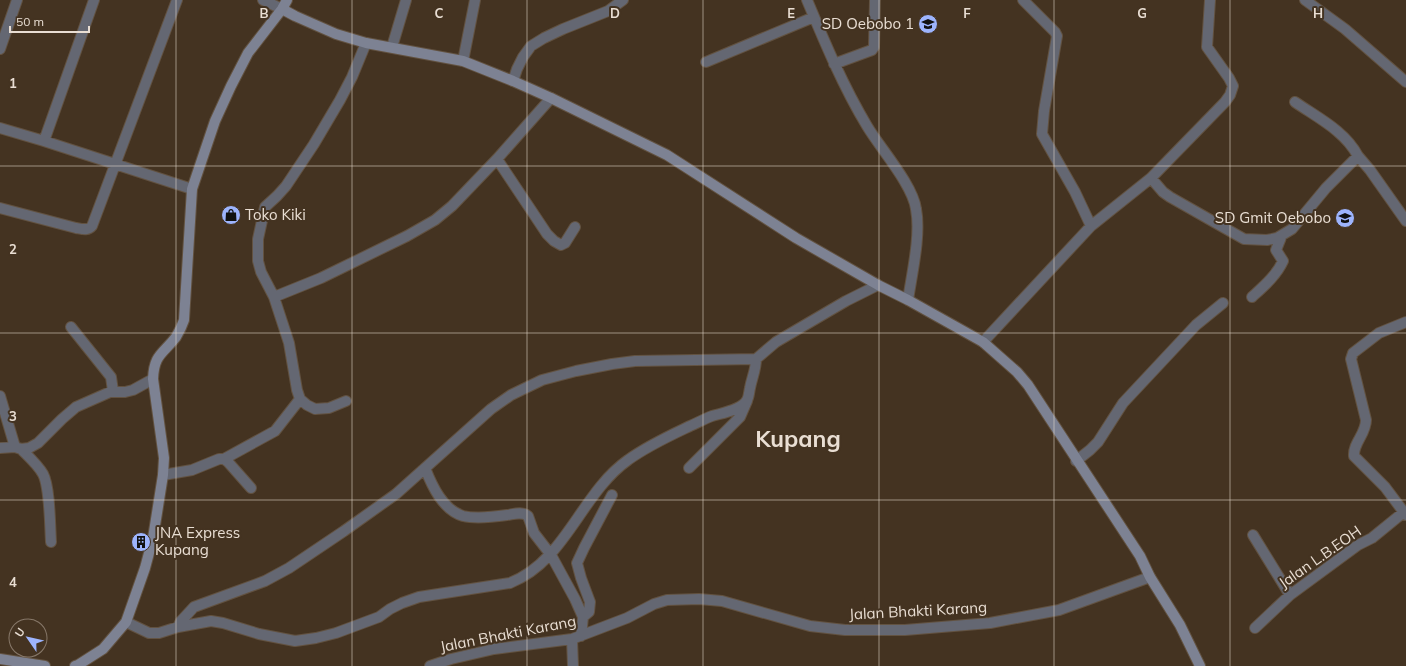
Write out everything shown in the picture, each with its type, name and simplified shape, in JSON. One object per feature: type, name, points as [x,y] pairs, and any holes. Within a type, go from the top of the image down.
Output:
[{"type":"street","points":[[0,49],[17,0]]},
{"type":"street","points":[[44,141],[94,0]]},
{"type":"street","points":[[0,208],[76,228],[86,229],[92,226],[177,0]]},
{"type":"street","points":[[263,0],[336,34],[366,43],[463,61],[551,98],[667,156],[796,238],[878,285],[983,342],[1018,372],[1028,385],[1140,556],[1150,577],[1180,625],[1200,666]]},
{"type":"street","points":[[77,666],[103,649],[126,622],[145,568],[153,538],[163,475],[164,458],[153,378],[153,368],[158,357],[175,338],[184,320],[192,189],[215,121],[231,86],[248,53],[282,9],[287,0]]},
{"type":"street","points":[[392,47],[406,0]]},
{"type":"street","points":[[463,61],[475,0]]},
{"type":"street","points":[[513,81],[523,57],[531,46],[563,29],[608,11],[623,0]]},
{"type":"street","points":[[807,0],[834,64],[867,126],[912,196],[916,208],[918,226],[908,300]]},
{"type":"street","points":[[834,64],[872,50],[874,47],[875,0]]},
{"type":"street","points":[[1023,0],[1056,32],[1057,36],[1044,111],[1042,134],[1075,192],[1091,226]]},
{"type":"street","points":[[983,342],[1091,226],[1152,178],[1230,95],[1233,86],[1207,47],[1210,0]]},
{"type":"street","points":[[1305,0],[1345,29],[1406,82]]},
{"type":"street","points":[[706,62],[814,17]]},
{"type":"street","points":[[346,401],[329,408],[315,409],[300,399],[297,390],[289,342],[274,297],[261,272],[258,261],[258,239],[265,207],[286,186],[314,144],[352,77],[366,43]]},
{"type":"street","points":[[274,297],[321,278],[407,236],[434,220],[452,206],[497,159],[551,98]]},
{"type":"street","points":[[1295,102],[1343,135],[1353,145],[1358,156],[1370,170],[1406,221]]},
{"type":"street","points":[[0,128],[192,189]]},
{"type":"street","points":[[1152,178],[1163,192],[1170,197],[1244,239],[1267,240],[1282,235],[1292,229],[1326,188],[1358,156]]},
{"type":"street","points":[[497,159],[543,228],[554,241],[561,245],[566,243],[575,227]]},
{"type":"street","points":[[1252,297],[1277,273],[1283,261],[1276,250],[1282,235]]},
{"type":"street","points":[[178,627],[188,612],[194,607],[265,580],[289,568],[344,531],[396,494],[491,409],[511,395],[542,380],[576,371],[635,361],[756,359],[776,342],[846,301],[878,285]]},
{"type":"street","points":[[1076,460],[1098,442],[1123,403],[1196,325],[1223,303]]},
{"type":"street","points":[[1405,514],[1385,487],[1354,456],[1353,451],[1366,426],[1366,420],[1351,359],[1353,353],[1379,333],[1406,322]]},
{"type":"street","points":[[71,327],[110,377],[113,391]]},
{"type":"street","points":[[689,468],[740,417],[747,401],[756,370],[756,359]]},
{"type":"street","points":[[0,448],[29,448],[38,443],[76,407],[113,391],[125,392],[133,390],[153,378]]},
{"type":"street","points":[[0,396],[18,448],[41,470],[45,477],[49,502],[52,542]]},
{"type":"street","points":[[163,475],[192,470],[219,459],[224,459],[275,431],[300,399]]},
{"type":"street","points":[[126,622],[149,633],[159,633],[178,627],[211,621],[223,623],[259,634],[295,641],[336,633],[379,617],[390,609],[419,597],[510,583],[521,579],[534,570],[551,554],[602,485],[613,472],[628,460],[665,438],[712,416],[732,412],[747,401]]},
{"type":"street","points":[[224,459],[251,488]]},
{"type":"street","points":[[425,468],[440,498],[455,512],[463,516],[484,517],[521,513],[528,516],[534,533],[551,554],[583,617]]},
{"type":"street","points":[[573,666],[576,638],[583,617],[589,612],[590,602],[580,578],[577,563],[612,495]]},
{"type":"street","name":"Jalan L.B.EOH","points":[[1255,628],[1290,594],[1358,545],[1372,538],[1405,514]]},
{"type":"street","points":[[1253,535],[1290,594]]},
{"type":"street","name":"Jalan Bhakti Karang","points":[[430,666],[451,659],[494,649],[576,638],[628,618],[654,604],[667,600],[681,599],[722,601],[810,626],[845,630],[905,630],[990,623],[1059,610],[1150,577]]},
{"type":"street","points":[[0,660],[45,666]]},
{"type":"place","name":"SD Oebobo 1","points":[[928,24]]},
{"type":"place","name":"Toko Kiki","points":[[231,215]]},
{"type":"place","name":"SD Gmit Oebobo","points":[[1345,218]]},
{"type":"place","name":"JNA Express Kupang","points":[[141,542]]},
{"type":"district","name":"Kupang","points":[[798,439]]}]
